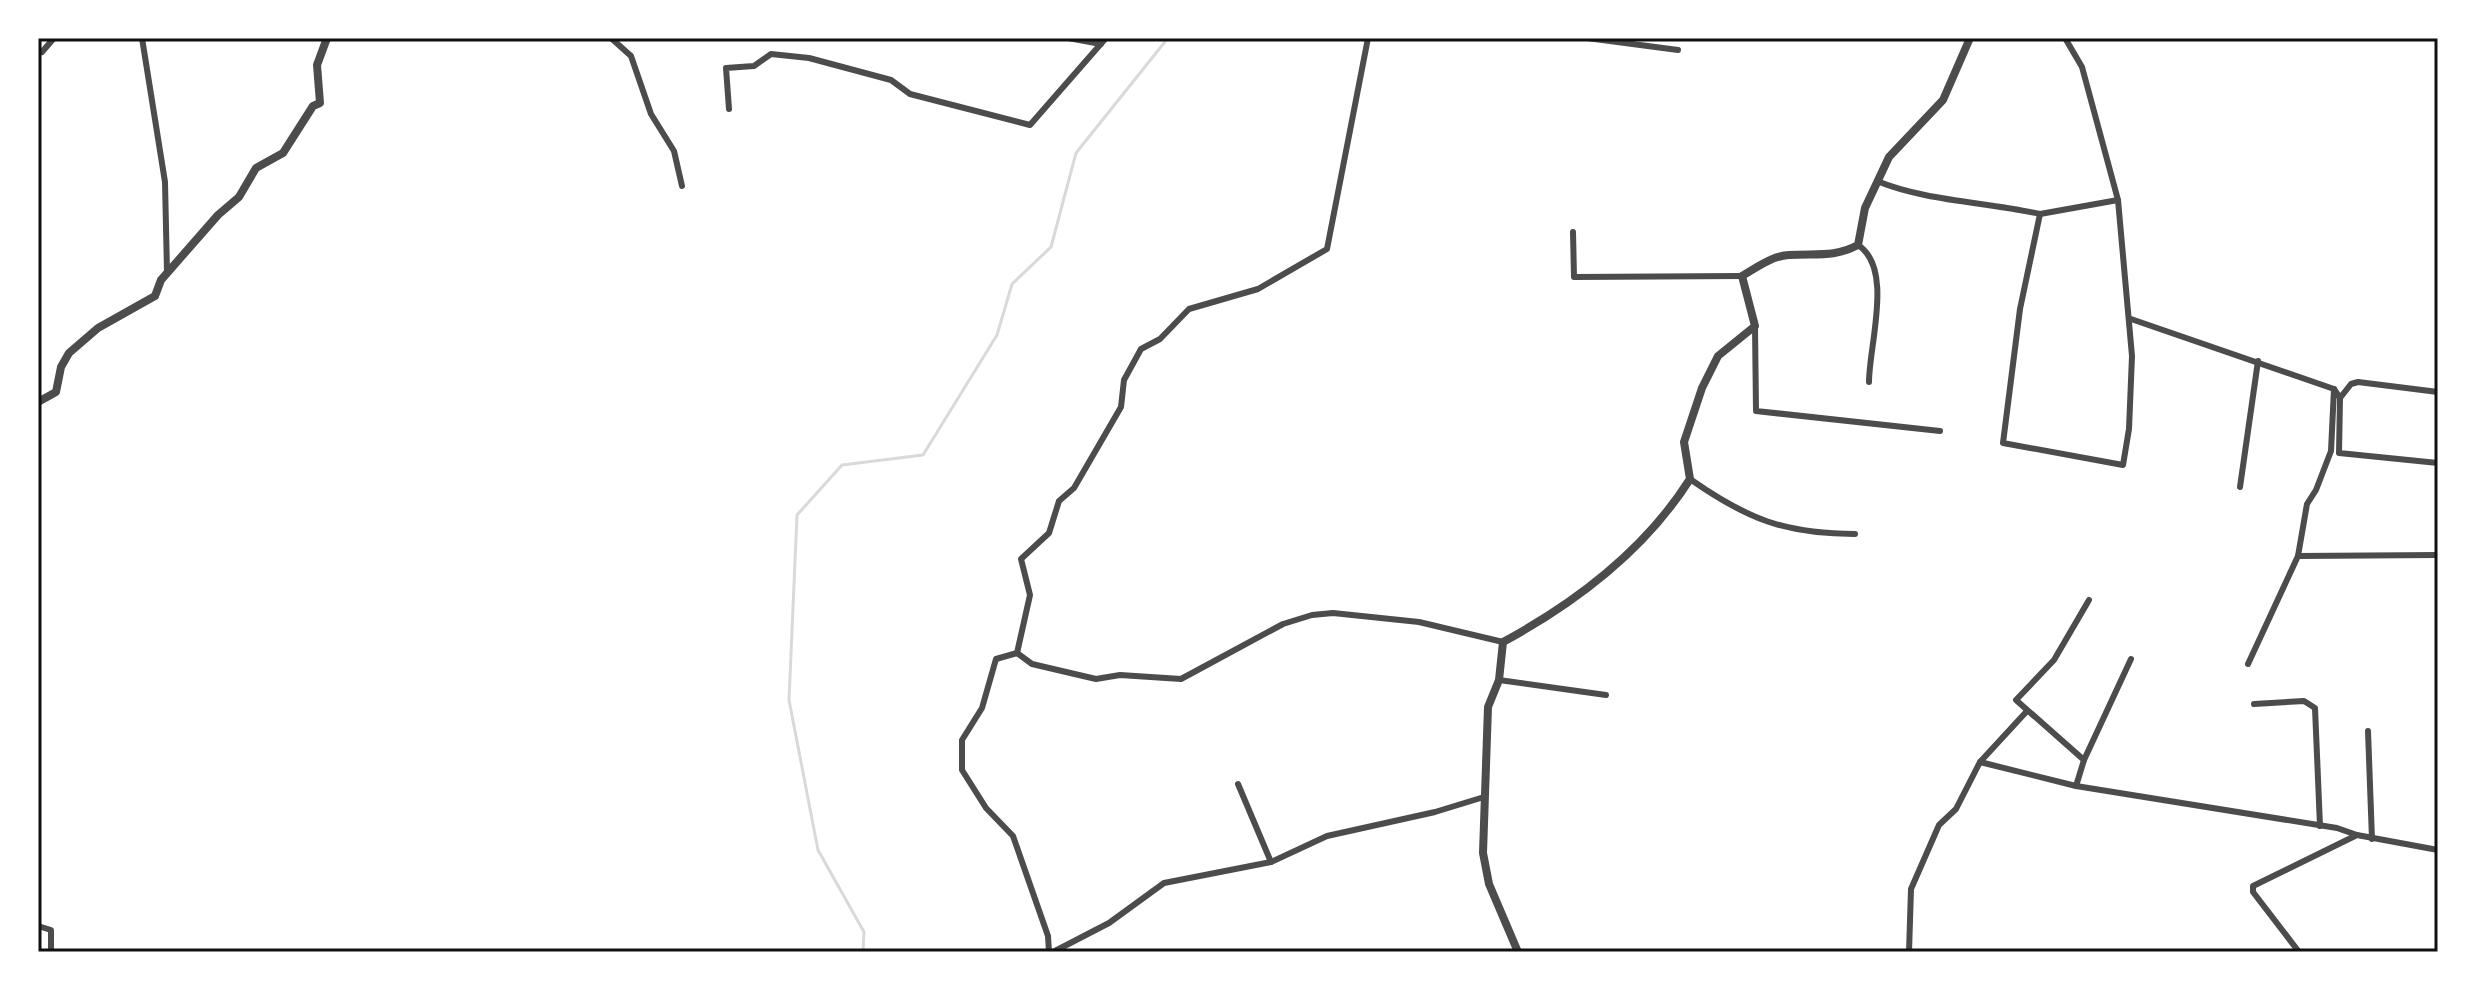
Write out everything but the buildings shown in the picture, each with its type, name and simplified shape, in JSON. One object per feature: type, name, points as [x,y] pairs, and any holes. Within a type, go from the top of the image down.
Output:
[{"type":"street","points":[[42,52],[54,38]]},
{"type":"street","points":[[142,38],[165,182],[167,277]]},
{"type":"street","points":[[38,402],[56,392],[61,367],[69,353],[98,328],[155,296],[161,280],[167,277],[218,215],[239,197],[256,168],[283,153],[313,106],[320,103],[317,65],[327,38]]},
{"type":"street","points":[[611,38],[631,56],[651,114],[674,151],[682,186]]},
{"type":"street","points":[[1068,38],[1104,41]]},
{"type":"street","points":[[1017,653],[1030,595],[1021,559],[1049,533],[1059,501],[1074,488],[1121,407],[1124,380],[1141,349],[1160,339],[1189,309],[1258,289],[1327,249],[1368,38]]},
{"type":"street","points":[[1587,38],[1678,50]]},
{"type":"street","points":[[1573,232],[1574,277],[1742,276],[1772,259],[1788,255],[1841,255],[1858,245],[1865,208],[1876,181],[1895,149],[1943,100],[1970,38]]},
{"type":"street","points":[[2040,214],[2020,309],[2003,443],[2123,465],[2129,429],[2131,319],[2118,200],[2082,67],[2065,38]]},
{"type":"street","points":[[729,109],[726,68],[754,66],[771,54],[809,58],[891,80],[910,94],[1030,125],[1104,41]]},
{"type":"street","points":[[1876,181],[1910,195],[1991,203],[2040,214],[2118,200]]},
{"type":"street","points":[[1858,245],[1872,258],[1878,297],[1869,357],[1869,382]]},
{"type":"street","points":[[1742,276],[1755,326],[1756,411],[1940,431]]},
{"type":"street","points":[[2131,319],[2334,389],[2340,398],[2339,453],[2438,463]]},
{"type":"street","points":[[1484,797],[1435,812],[1327,836],[1271,862],[1164,883],[1109,923],[1051,952],[1013,836],[986,808],[962,770],[962,740],[982,708],[994,664],[1000,655],[1017,653],[1032,664],[1096,679],[1120,675],[1181,679],[1283,624],[1312,615],[1333,613],[1419,622],[1503,642],[1550,617],[1627,556],[1665,518],[1690,479],[1684,442],[1702,388],[1718,356],[1755,326]]},
{"type":"street","points":[[2240,487],[2258,361]]},
{"type":"street","points":[[2340,398],[2351,384],[2358,382],[2438,392]]},
{"type":"street","points":[[2248,664],[2298,556],[2307,504],[2331,451],[2334,389]]},
{"type":"street","points":[[1690,479],[1731,508],[1778,528],[1816,534],[1855,534]]},
{"type":"street","points":[[2298,556],[2438,555]]},
{"type":"street","points":[[2084,760],[2016,703],[2017,697],[2054,660],[2089,600]]},
{"type":"street","points":[[1503,642],[1499,680],[1488,707],[1484,867],[1518,952]]},
{"type":"street","points":[[2076,786],[2084,760],[2131,659]]},
{"type":"street","points":[[1499,680],[1606,695]]},
{"type":"street","points":[[2254,704],[2304,701],[2315,708],[2320,826]]},
{"type":"street","points":[[1909,952],[1911,889],[1939,825],[1956,809],[1980,762],[2027,711]]},
{"type":"street","points":[[2368,731],[2372,839]]},
{"type":"street","points":[[1980,762],[2076,786],[2320,826],[2438,850]]},
{"type":"street","points":[[1238,784],[1271,862]]},
{"type":"street","points":[[2299,952],[2253,892],[2253,886],[2357,835]]},
{"type":"street","points":[[38,926],[51,930],[51,952]]},
{"type":"waterway","points":[[863,952],[864,932],[818,850],[789,700],[797,515],[842,465],[923,455],[997,335],[1012,284],[1051,247],[1076,153],[1168,38]]}]
